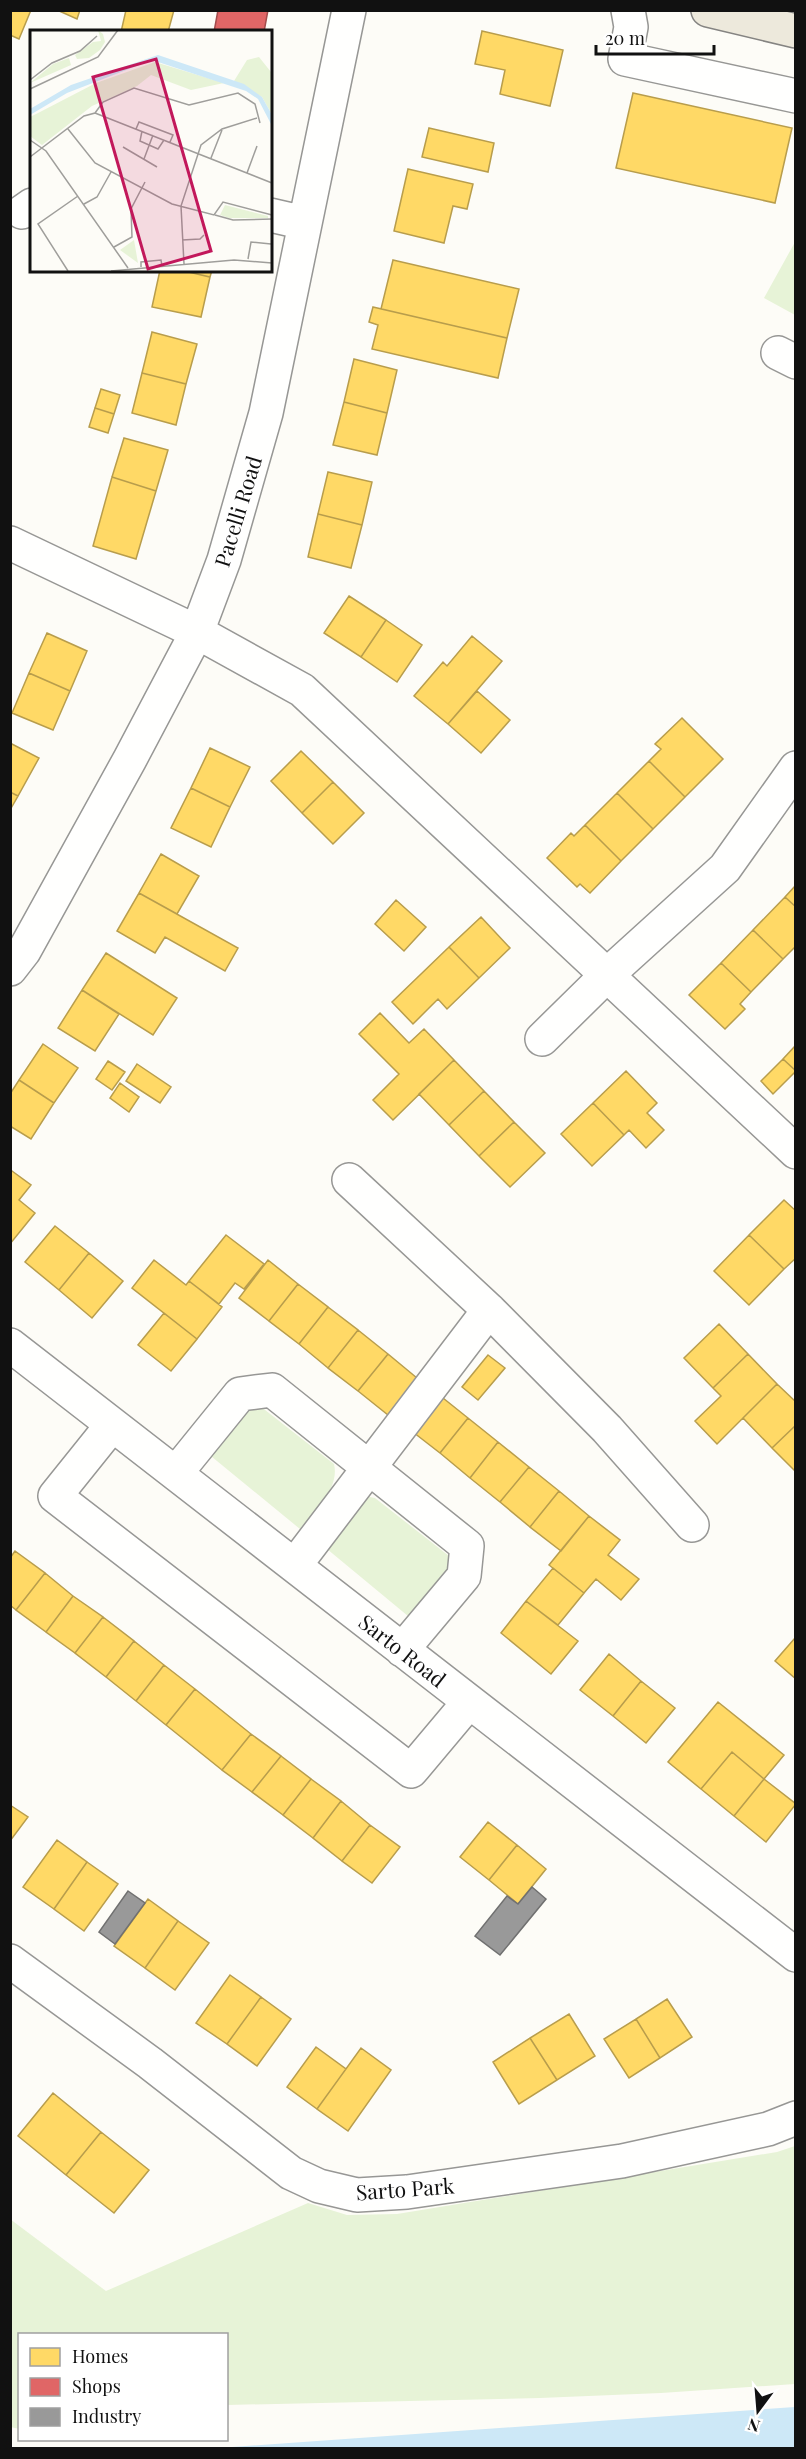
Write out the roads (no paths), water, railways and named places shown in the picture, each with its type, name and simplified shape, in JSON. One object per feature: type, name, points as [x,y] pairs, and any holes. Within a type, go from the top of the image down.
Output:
[{"type":"main road","points":[[708,10],[795,31]]},
{"type":"street","name":"Pacelli Road","points":[[10,969],[24,951],[97,820],[197,632],[224,560],[266,413],[349,10]]},
{"type":"street","points":[[628,10],[631,27],[625,59],[795,96]]},
{"type":"street","points":[[272,215],[305,223]]},
{"type":"street","points":[[10,543],[197,632],[302,690],[795,1152]]},
{"type":"street","points":[[542,1039],[607,975],[725,868],[795,768]]},
{"type":"street","points":[[349,1180],[489,1310],[607,1430],[692,1525]]},
{"type":"street","points":[[295,1564],[489,1310]]},
{"type":"street","name":"Sarto Road","points":[[10,1344],[795,1954]]},
{"type":"street","points":[[176,1473],[240,1394],[272,1390],[467,1546],[464,1576],[402,1650]]},
{"type":"street","points":[[112,1425],[55,1496],[411,1771],[469,1702]]},
{"type":"street","name":"Sarto Park","points":[[10,1961],[150,2063],[291,2173],[319,2186],[357,2195],[406,2192],[622,2161],[768,2129],[795,2118]]},
{"type":"water","points":[[795,2407],[795,2448],[218,2448]]}]
